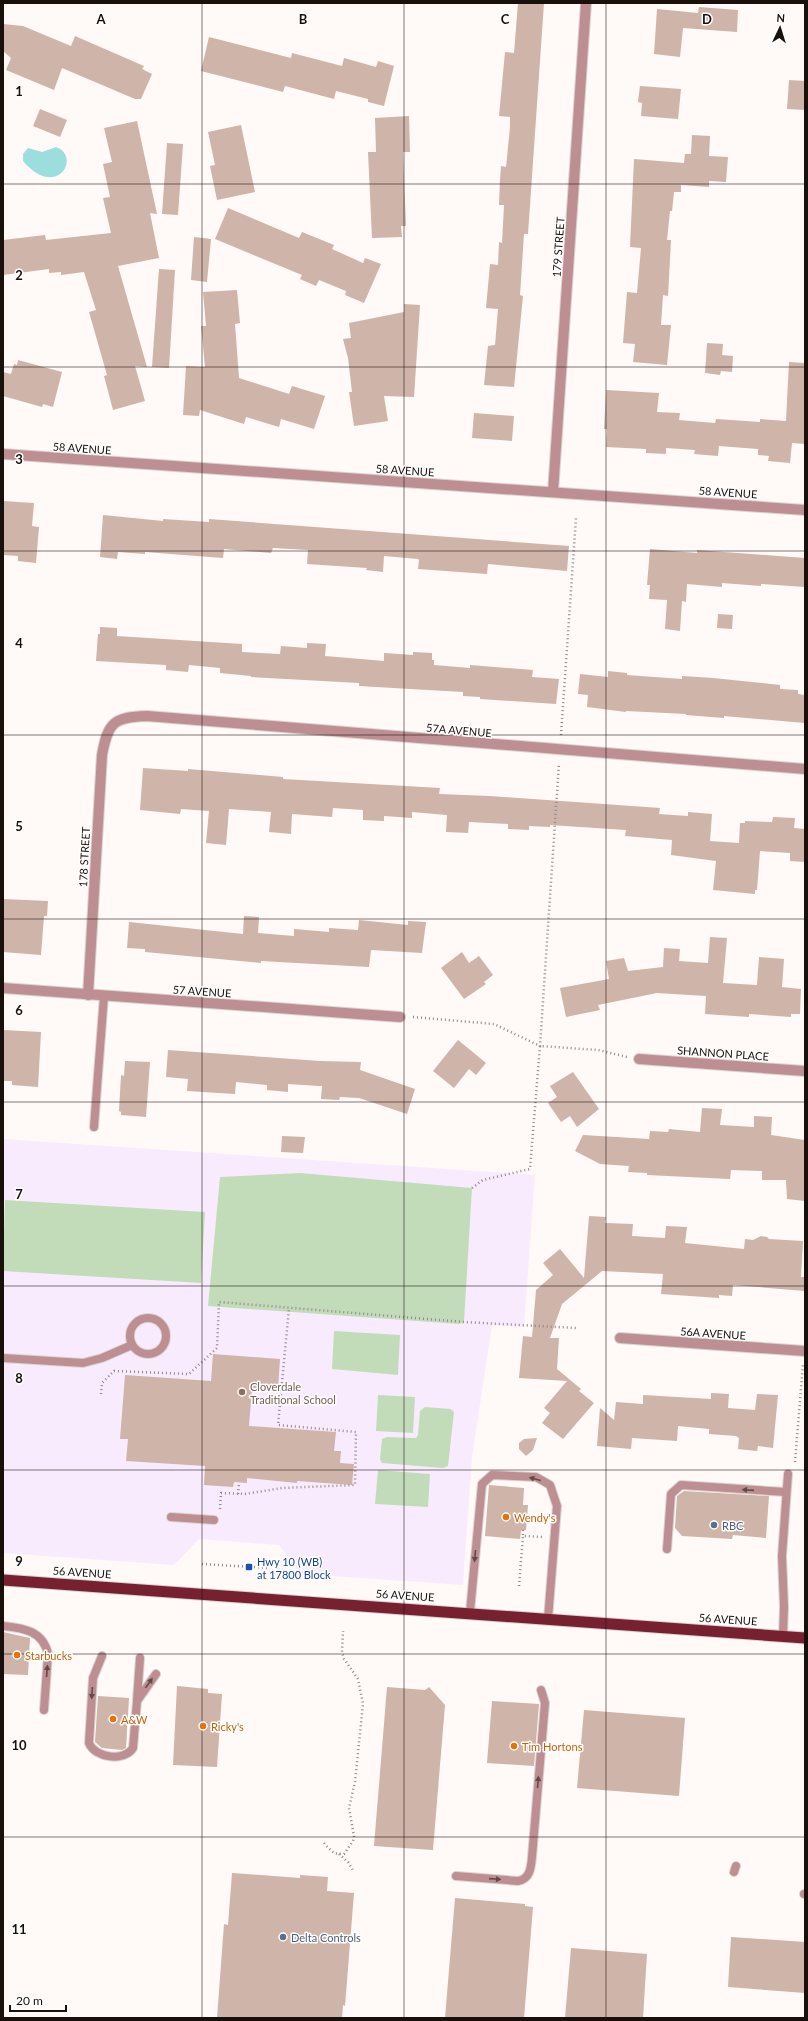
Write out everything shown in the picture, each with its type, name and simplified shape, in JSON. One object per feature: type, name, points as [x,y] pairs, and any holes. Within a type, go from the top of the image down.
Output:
[{"type":"highway","name":"56 AVENUE","points":[[3,1580],[470,1612],[805,1638]]},
{"type":"street","name":"179 STREET","points":[[553,492],[586,3]]},
{"type":"street","name":"58 AVENUE","points":[[3,454],[805,510]]},
{"type":"street","name":"57A AVENUE","points":[[112,723],[129,717],[147,716],[805,769]]},
{"type":"street","name":"178 STREET","points":[[88,995],[102,756],[105,740],[112,723]]},
{"type":"street","name":"57 AVENUE","points":[[3,988],[400,1017]]},
{"type":"street","name":"SHANNON PLACE","points":[[639,1059],[805,1071]]},
{"type":"street","name":"56A AVENUE","points":[[620,1338],[804,1351]]},
{"type":"lane","points":[[94,1127],[104,996]]},
{"type":"lane","points":[[151,1318],[162,1323],[165,1329],[166,1341],[164,1346],[155,1354],[143,1354],[138,1352],[132,1345],[131,1331],[138,1320],[151,1318]]},
{"type":"lane","points":[[3,1358],[83,1363],[102,1358],[132,1345]]},
{"type":"lane","points":[[783,1636],[784,1607],[782,1559],[788,1474]]},
{"type":"lane","points":[[470,1612],[482,1484],[492,1475],[536,1478],[550,1485],[557,1506],[548,1619]]},
{"type":"lane","points":[[667,1549],[671,1494],[681,1485],[786,1492]]},
{"type":"lane","points":[[171,1517],[214,1520]]},
{"type":"lane","points":[[3,1626],[34,1632],[41,1638],[46,1646],[48,1654],[44,1710]]},
{"type":"lane","points":[[102,1656],[93,1678],[89,1743],[92,1750],[98,1754],[121,1756],[129,1753],[133,1748],[140,1658]]},
{"type":"lane","points":[[137,1701],[156,1674]]},
{"type":"lane","points":[[456,1876],[518,1881],[524,1880],[529,1874],[532,1857],[545,1703],[541,1690]]},
{"type":"path","points":[[560,741],[576,518]]},
{"type":"path","points":[[472,1188],[483,1180],[530,1169],[540,1046],[559,762]]},
{"type":"path","points":[[400,1017],[431,1017],[494,1024],[540,1046],[598,1050],[639,1059]]},
{"type":"path","points":[[101,1394],[102,1383],[114,1371],[189,1374],[217,1348],[219,1302],[576,1328]]},
{"type":"path","points":[[221,1493],[238,1494],[288,1487],[355,1485],[356,1432],[278,1425],[289,1308]]},
{"type":"path","points":[[795,1462],[804,1351]]},
{"type":"path","points":[[238,1494],[239,1483]]},
{"type":"path","points":[[519,1586],[523,1530]]},
{"type":"path","points":[[523,1536],[542,1537]]},
{"type":"path","points":[[202,1564],[270,1568]]},
{"type":"path","points":[[340,1854],[344,1854],[353,1841],[349,1808],[355,1782],[363,1704],[358,1679],[344,1659],[342,1652],[343,1631]]},
{"type":"path","points":[[324,1843],[332,1851],[340,1854],[348,1862],[354,1872]]},
{"type":"shaded area","name":"Cloverdale Traditional School","points":[[3,1139],[535,1175],[524,1327],[492,1325],[472,1457],[463,1585],[301,1574],[279,1545],[199,1539],[174,1565],[3,1553]]},
{"type":"green space","points":[[300,1173],[472,1188],[464,1322],[459,1324],[208,1306],[220,1177]]},
{"type":"green space","points":[[5,1200],[205,1212],[201,1283],[3,1271]]},
{"type":"green space","points":[[334,1331],[400,1335],[398,1375],[332,1369]]},
{"type":"green space","points":[[378,1395],[415,1397],[413,1433],[376,1431]]},
{"type":"green space","points":[[425,1407],[451,1409],[454,1412],[448,1466],[443,1468],[382,1463],[380,1459],[382,1439],[387,1437],[416,1438],[418,1435],[420,1411]]},
{"type":"green space","points":[[378,1470],[430,1474],[428,1507],[375,1504]]},
{"type":"water","points":[[56,147],[63,152],[67,159],[66,166],[62,172],[55,177],[46,177],[35,172],[23,161],[23,154],[28,148],[42,152]]},
{"type":"building","points":[[518,3],[544,3],[528,234],[524,234],[520,295],[523,296],[514,387],[484,385],[488,346],[495,345],[498,309],[486,308],[490,264],[498,265],[499,242],[502,243],[504,205],[499,205],[500,180],[501,166],[506,167],[510,127],[510,117],[499,116],[505,52],[514,53]]},
{"type":"building","points":[[699,7],[738,10],[737,32],[683,28],[680,57],[654,54],[657,9],[698,13]]},
{"type":"building","points":[[3,24],[23,26],[71,46],[75,36],[144,66],[142,69],[152,74],[141,99],[135,99],[62,68],[54,90],[6,70],[11,58],[3,51]]},
{"type":"building","points":[[209,37],[291,58],[292,53],[342,66],[344,58],[376,67],[378,61],[394,66],[384,106],[368,102],[368,99],[336,91],[334,99],[285,86],[283,92],[201,71]]},
{"type":"building","points":[[789,80],[805,81],[805,110],[787,109]]},
{"type":"building","points":[[640,86],[681,89],[678,119],[641,116],[642,103],[638,102]]},
{"type":"building","points":[[40,109],[67,120],[60,137],[33,126]]},
{"type":"building","points":[[409,116],[410,152],[403,152],[406,226],[401,226],[402,237],[372,238],[368,152],[376,152],[375,118]]},
{"type":"building","points":[[137,121],[157,214],[150,213],[159,258],[118,266],[147,367],[135,366],[145,401],[113,410],[104,376],[107,375],[89,312],[96,310],[84,272],[61,275],[61,272],[49,273],[49,269],[3,275],[3,240],[45,235],[46,240],[111,233],[103,198],[110,197],[103,164],[112,162],[104,128]]},
{"type":"building","points":[[241,125],[255,192],[217,200],[210,166],[215,165],[208,132]]},
{"type":"building","points":[[692,135],[710,136],[709,156],[728,157],[726,182],[709,181],[709,187],[681,185],[681,192],[674,192],[672,211],[670,211],[667,240],[671,240],[668,296],[663,295],[661,325],[671,325],[667,365],[633,362],[635,344],[623,343],[627,292],[637,293],[641,248],[630,247],[634,159],[684,163],[685,154],[691,154]]},
{"type":"building","points":[[167,143],[183,144],[178,215],[162,214]]},
{"type":"building","points":[[228,208],[299,238],[302,232],[334,245],[332,249],[363,263],[365,258],[381,264],[364,303],[345,295],[346,291],[319,280],[316,286],[300,279],[302,275],[215,239]]},
{"type":"building","points":[[194,237],[211,239],[207,282],[191,280]]},
{"type":"building","points":[[159,269],[175,270],[169,368],[152,367]]},
{"type":"building","points":[[237,290],[240,323],[235,324],[239,378],[289,394],[292,386],[325,396],[314,429],[281,419],[279,427],[246,417],[244,424],[200,410],[199,416],[183,415],[186,366],[205,367],[201,326],[206,326],[203,292]]},
{"type":"building","points":[[404,304],[420,305],[414,397],[384,396],[388,421],[354,426],[349,392],[352,392],[348,358],[343,339],[351,338],[349,323],[404,312]]},
{"type":"building","points":[[707,343],[723,344],[722,355],[733,356],[732,372],[721,371],[720,375],[705,373]]},
{"type":"building","points":[[18,360],[62,372],[53,407],[43,404],[42,407],[3,396],[3,372],[11,374],[14,364],[17,365]]},
{"type":"building","points":[[789,362],[805,363],[805,444],[792,443],[790,463],[768,461],[769,456],[758,455],[758,449],[719,446],[718,456],[694,454],[695,450],[666,448],[666,454],[646,453],[646,449],[606,447],[607,429],[604,429],[606,390],[659,393],[657,412],[680,413],[679,420],[715,423],[716,419],[760,422],[760,419],[786,421]]},
{"type":"building","points":[[474,413],[514,416],[512,441],[472,438]]},
{"type":"building","points":[[3,501],[34,503],[32,526],[39,527],[36,563],[18,561],[18,556],[3,555]]},
{"type":"building","points":[[103,515],[163,521],[163,519],[209,522],[209,519],[569,546],[567,571],[488,564],[487,574],[418,569],[418,559],[384,556],[383,572],[366,570],[367,568],[307,564],[308,550],[273,548],[271,553],[224,549],[223,558],[145,552],[145,554],[118,552],[117,559],[100,557]]},
{"type":"building","points":[[650,549],[697,553],[697,550],[805,558],[805,587],[722,583],[722,587],[687,584],[686,602],[682,601],[680,631],[665,629],[667,600],[649,599],[650,585],[647,585]]},
{"type":"building","points":[[718,614],[733,615],[732,629],[717,628]]},
{"type":"building","points":[[100,627],[117,628],[117,636],[242,644],[242,652],[280,654],[281,646],[307,648],[307,643],[326,644],[325,656],[384,661],[384,653],[413,655],[413,652],[432,653],[434,665],[470,668],[470,665],[533,670],[532,677],[559,679],[556,704],[480,699],[480,697],[463,696],[463,692],[359,686],[359,683],[251,677],[220,673],[220,668],[189,665],[188,672],[166,670],[166,665],[96,661]]},
{"type":"building","points":[[608,671],[627,673],[627,675],[682,679],[682,676],[713,678],[780,685],[780,689],[798,690],[798,694],[805,695],[805,723],[724,716],[724,718],[686,714],[626,712],[587,707],[588,695],[578,694],[580,674],[608,677]]},
{"type":"building","points":[[143,768],[188,771],[188,769],[283,777],[283,779],[440,788],[439,794],[490,796],[660,808],[659,814],[688,816],[688,812],[712,814],[710,841],[739,843],[740,823],[745,823],[745,821],[772,822],[773,817],[795,818],[794,828],[805,829],[805,862],[790,861],[790,853],[760,851],[757,890],[755,890],[755,894],[713,890],[716,861],[671,855],[672,840],[625,836],[626,830],[550,825],[550,827],[529,826],[529,830],[508,829],[508,824],[469,822],[468,833],[446,832],[447,815],[412,812],[412,818],[384,816],[384,821],[363,820],[363,810],[333,808],[332,817],[292,814],[291,834],[269,832],[271,812],[229,809],[226,845],[206,843],[209,811],[181,809],[180,814],[140,810]]},
{"type":"building","points":[[3,899],[48,901],[47,916],[44,916],[41,955],[3,952]]},
{"type":"building","points":[[244,916],[259,917],[258,933],[294,936],[294,929],[329,932],[329,928],[358,930],[359,920],[408,925],[408,921],[426,922],[422,953],[371,950],[369,967],[261,961],[261,963],[145,952],[145,949],[127,948],[129,922],[243,934]]},
{"type":"building","points":[[710,937],[727,938],[723,983],[757,985],[759,957],[784,959],[782,987],[801,989],[800,1014],[791,1014],[791,1017],[749,1014],[749,1017],[705,1014],[706,996],[657,993],[598,1005],[600,1010],[566,1017],[560,988],[609,979],[606,961],[624,958],[628,971],[663,967],[664,948],[680,949],[679,961],[708,963]]},
{"type":"building","points":[[462,952],[469,963],[479,956],[493,975],[484,982],[486,984],[464,999],[441,968]]},
{"type":"building","points":[[3,1030],[41,1032],[38,1087],[12,1085],[12,1081],[3,1081]]},
{"type":"building","points":[[458,1040],[486,1063],[476,1075],[469,1069],[454,1088],[433,1071]]},
{"type":"building","points":[[168,1050],[320,1061],[361,1062],[360,1070],[415,1089],[407,1114],[359,1098],[340,1097],[339,1100],[321,1099],[322,1086],[288,1084],[288,1092],[267,1090],[267,1085],[236,1082],[235,1094],[187,1091],[188,1079],[166,1077]]},
{"type":"building","points":[[125,1061],[150,1062],[146,1117],[121,1115],[121,1112],[119,1111],[121,1075],[124,1076]]},
{"type":"building","points":[[573,1072],[599,1109],[577,1127],[570,1116],[561,1122],[548,1103],[557,1097],[550,1086]]},
{"type":"building","points":[[702,1108],[722,1109],[720,1125],[754,1127],[754,1116],[772,1117],[771,1135],[805,1140],[805,1201],[787,1199],[786,1180],[762,1180],[762,1171],[731,1170],[730,1179],[647,1175],[647,1173],[628,1172],[629,1166],[600,1164],[575,1151],[583,1135],[649,1139],[650,1131],[668,1132],[669,1129],[700,1132]]},
{"type":"building","points":[[282,1136],[305,1137],[303,1153],[281,1152]]},
{"type":"building","points":[[589,1216],[606,1217],[605,1223],[633,1224],[632,1236],[665,1238],[666,1226],[687,1227],[685,1243],[744,1249],[745,1239],[753,1240],[761,1236],[769,1239],[803,1241],[801,1277],[805,1277],[805,1291],[733,1285],[732,1296],[719,1295],[719,1298],[661,1294],[663,1274],[602,1271],[562,1304],[550,1338],[559,1338],[557,1369],[581,1389],[579,1391],[594,1403],[563,1439],[542,1423],[550,1413],[544,1408],[567,1381],[519,1378],[523,1336],[532,1337],[536,1290],[553,1275],[543,1263],[560,1249],[584,1278]]},
{"type":"building","points":[[213,1354],[280,1359],[278,1390],[252,1388],[249,1426],[336,1432],[334,1451],[341,1451],[340,1463],[354,1464],[352,1485],[297,1481],[297,1483],[247,1478],[247,1483],[234,1482],[233,1487],[204,1485],[205,1466],[126,1461],[128,1439],[120,1439],[125,1375],[211,1381]]},
{"type":"building","points":[[711,1393],[729,1394],[728,1408],[755,1410],[757,1394],[778,1395],[773,1448],[758,1446],[757,1451],[738,1449],[739,1438],[736,1436],[709,1434],[709,1429],[678,1426],[677,1441],[632,1438],[631,1449],[597,1446],[600,1408],[614,1420],[616,1402],[643,1404],[643,1395],[711,1399]]},
{"type":"building","points":[[537,1438],[533,1450],[526,1456],[519,1449],[519,1443],[524,1439]]},
{"type":"building","name":"Wendy's","points":[[489,1485],[524,1488],[523,1505],[528,1505],[526,1530],[521,1530],[520,1539],[485,1536]]},
{"type":"building","points":[[684,1491],[769,1496],[766,1538],[733,1535],[732,1539],[682,1536],[675,1528],[677,1496]]},
{"type":"building","name":"Starbucks","points":[[3,1632],[30,1638],[28,1675],[3,1674]]},
{"type":"building","points":[[177,1686],[208,1689],[208,1693],[222,1694],[217,1767],[173,1765]]},
{"type":"building","points":[[387,1687],[425,1690],[429,1687],[445,1705],[433,1850],[374,1846]]},
{"type":"building","points":[[98,1696],[129,1698],[126,1748],[122,1750],[102,1748],[95,1742]]},
{"type":"building","name":"Tim Hortons","points":[[492,1701],[539,1704],[534,1766],[487,1763]]},
{"type":"building","points":[[584,1710],[685,1718],[679,1796],[577,1788]]},
{"type":"building","points":[[232,1873],[300,1878],[300,1875],[328,1877],[327,1891],[354,1893],[345,2006],[343,2005],[342,2018],[217,2018],[224,1924],[228,1925]]},
{"type":"building","points":[[455,1898],[525,1904],[525,1906],[533,1907],[524,2018],[445,2018]]},
{"type":"building","points":[[731,1937],[805,1942],[805,1993],[728,1987]]},
{"type":"building","points":[[571,1948],[647,1954],[643,2018],[565,2018]]},
{"type":"place","name":"Cloverdale Traditional School","points":[[242,1392]]},
{"type":"place","name":"Wendy's","points":[[506,1517]]},
{"type":"place","name":"RBC","points":[[714,1525]]},
{"type":"place","name":"Hwy 10 (WB) at 17800 Block","points":[[249,1567]]},
{"type":"place","name":"Starbucks","points":[[17,1655]]},
{"type":"place","name":"A&W","points":[[113,1719]]},
{"type":"place","name":"Ricky's","points":[[203,1726]]},
{"type":"place","name":"Tim Hortons","points":[[514,1746]]},
{"type":"place","name":"Delta Controls","points":[[283,1937]]}]
